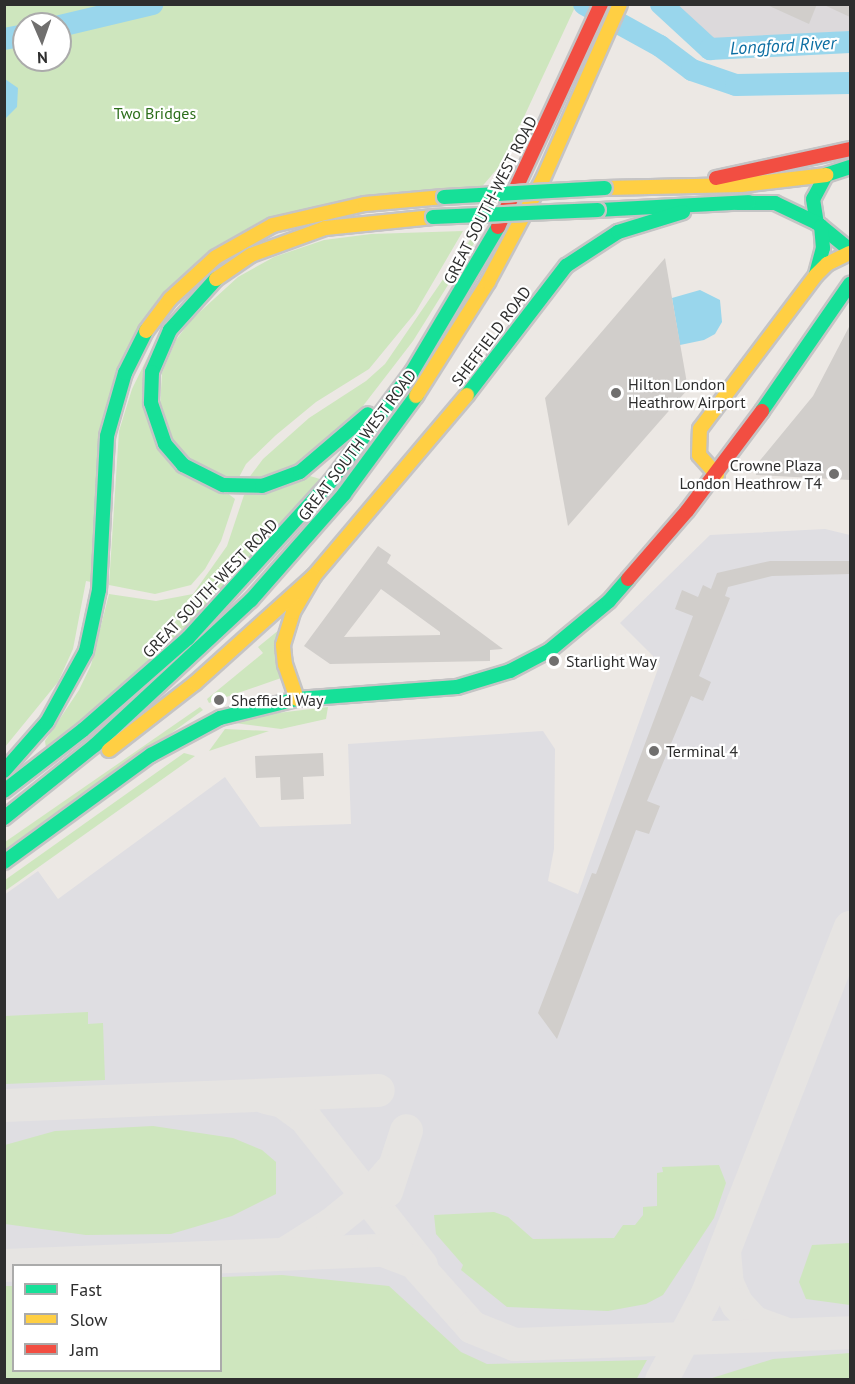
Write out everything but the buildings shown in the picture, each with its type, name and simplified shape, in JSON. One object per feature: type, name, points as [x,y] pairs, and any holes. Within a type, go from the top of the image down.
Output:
[{"type":"main road","name":"GREAT SOUTH-WEST ROAD","points":[[4,791],[137,685],[238,588],[330,482],[411,372],[496,232],[601,4]]},
{"type":"main road","name":"GREAT SOUTH WEST ROAD","points":[[4,820],[113,729],[201,650],[250,600],[344,494],[427,382],[488,282],[542,181],[620,4]]},
{"type":"main road","points":[[664,186],[736,175],[850,149]]},
{"type":"main road","points":[[4,771],[47,722],[86,651],[99,590],[107,436],[125,373],[149,324],[170,299],[216,257],[273,225],[305,215],[364,204],[605,188],[741,185],[826,175],[850,167]]},
{"type":"main road","points":[[816,275],[823,248],[813,199],[826,175]]},
{"type":"main road","points":[[411,372],[318,460],[300,472],[262,486],[223,484],[183,465],[158,431],[151,403],[152,372],[170,330],[202,292],[250,255],[325,228],[433,217],[749,202],[775,203],[819,224],[850,251],[827,264],[816,275],[700,429],[699,455],[717,475]]},
{"type":"main road","name":"SHEFFIELD ROAD","points":[[314,576],[433,440],[567,266],[602,240],[645,221],[749,202]]},
{"type":"main road","points":[[4,862],[185,734],[241,711],[297,699],[429,692],[480,682],[524,665],[568,637],[609,601],[717,475],[850,284]]},
{"type":"main road","points":[[4,820],[162,711],[314,576]]},
{"type":"main road","points":[[297,699],[285,665],[283,645],[293,612],[314,576]]},
{"type":"shaded area","points":[[675,5],[850,5],[850,31],[713,41]]},
{"type":"shaded area","points":[[825,529],[850,535],[850,1379],[5,1379],[4,895],[38,871],[58,899],[225,777],[260,827],[351,824],[348,744],[543,731],[555,749],[554,849],[548,881],[578,894],[660,663],[620,623],[710,535]]},
{"type":"green space","name":"Two Bridges","points":[[5,5],[576,5],[503,162],[479,190],[245,235],[128,357],[96,583],[86,581],[73,649],[58,682],[5,747]]},
{"type":"green space","points":[[463,231],[415,313],[369,369],[316,402],[276,435],[246,464],[237,481],[206,472],[175,444],[160,407],[162,373],[176,340],[191,320],[238,277],[274,257],[324,240],[371,234]]},
{"type":"green space","points":[[472,237],[478,237],[413,341],[336,441],[320,455],[245,483],[263,459],[309,418],[366,381],[385,364]]},
{"type":"green space","points":[[156,340],[154,435],[235,499],[221,541],[205,569],[191,585],[155,594],[109,585],[119,431],[132,389]]},
{"type":"green space","points":[[310,476],[320,479],[179,641],[46,748],[45,741],[79,690],[91,665],[109,594],[156,601],[193,594],[227,546],[244,495]]},
{"type":"green space","points":[[285,625],[284,677],[209,703],[207,699],[263,653],[258,647]]},
{"type":"green space","points":[[200,707],[203,710],[5,854],[5,842]]},
{"type":"green space","points":[[328,707],[326,719],[281,729],[234,723],[269,714]]},
{"type":"green space","points":[[225,729],[269,731],[209,751]]},
{"type":"green space","points":[[184,753],[195,756],[5,891],[5,880]]},
{"type":"green space","points":[[88,1012],[88,1024],[103,1023],[105,1080],[5,1084],[5,1016]]},
{"type":"green space","points":[[153,1126],[233,1138],[262,1150],[276,1162],[276,1194],[232,1216],[171,1234],[86,1235],[5,1224],[5,1145],[55,1131]]},
{"type":"green space","points":[[719,1165],[726,1183],[714,1218],[663,1295],[646,1304],[608,1311],[507,1307],[461,1270],[463,1265],[436,1234],[434,1215],[494,1212],[508,1217],[533,1239],[614,1238],[623,1225],[635,1225],[643,1215],[643,1207],[657,1206],[657,1173],[663,1172],[662,1167]]},
{"type":"green space","points":[[850,1243],[850,1305],[806,1299],[799,1282],[812,1245]]},
{"type":"green space","points":[[282,1275],[389,1286],[461,1352],[487,1364],[647,1360],[636,1380],[5,1379],[5,1286],[12,1286],[12,1372],[222,1372],[222,1277]]},
{"type":"green space","points":[[850,1353],[850,1379],[709,1379],[773,1359]]},
{"type":"water","points":[[5,79],[18,88],[17,107],[5,119]]},
{"type":"water","points":[[700,290],[720,300],[722,322],[715,334],[704,340],[680,345],[672,298]]},
{"type":"waterway","points":[[72,23],[152,4]]},
{"type":"waterway","points":[[584,4],[660,46],[692,70],[736,85],[850,83]]},
{"type":"waterway","name":"Longford River","points":[[661,4],[710,49],[850,42]]},
{"type":"waterway","points":[[4,39],[12,37]]},
{"type":"taxiway","points":[[661,1380],[707,1293],[850,927]]},
{"type":"taxiway","points":[[4,1105],[378,1090]]},
{"type":"taxiway","points":[[265,1097],[282,1101],[305,1118],[421,1265]]},
{"type":"taxiway","points":[[386,1191],[406,1130]]},
{"type":"taxiway","points":[[288,1251],[332,1223],[375,1188],[390,1171]]},
{"type":"taxiway","points":[[29,1264],[383,1250],[414,1262],[472,1327],[514,1344],[850,1332]]},
{"type":"taxiway","points":[[724,1251],[727,1283],[737,1304],[754,1322],[782,1332]]},
{"type":"taxiway","points":[[4,1265],[12,1265]]},
{"type":"traffic: fast","points":[[850,167],[826,175],[813,199],[817,223],[850,250]]},
{"type":"traffic: fast","points":[[444,197],[605,188]]},
{"type":"traffic: fast","points":[[598,210],[749,202]]},
{"type":"traffic: fast","points":[[738,203],[775,203],[817,223]]},
{"type":"traffic: fast","points":[[433,217],[598,210]]},
{"type":"traffic: fast","points":[[467,395],[566,266],[618,232],[683,212]]},
{"type":"traffic: fast","points":[[816,274],[823,248],[821,226]]},
{"type":"traffic: fast","points":[[4,791],[83,730],[188,638],[330,482],[412,372],[498,227]]},
{"type":"traffic: fast","points":[[216,279],[170,330],[152,372],[151,403],[165,444],[183,465],[223,485],[262,486],[300,472],[368,414]]},
{"type":"traffic: fast","points":[[762,411],[850,284]]},
{"type":"traffic: fast","points":[[4,771],[47,722],[86,651],[99,590],[107,436],[125,373],[146,331]]},
{"type":"traffic: fast","points":[[4,818],[95,745],[251,600],[344,494],[416,396]]},
{"type":"traffic: fast","points":[[4,862],[151,755],[220,718],[297,699],[457,687],[510,671],[550,650],[609,601],[628,579]]},
{"type":"traffic: slow","points":[[416,396],[488,282],[542,181],[620,4]]},
{"type":"traffic: slow","points":[[605,188],[741,185],[826,175]]},
{"type":"traffic: slow","points":[[146,331],[170,299],[216,257],[273,225],[365,204],[444,197]]},
{"type":"traffic: slow","points":[[216,279],[251,255],[325,228],[433,217]]},
{"type":"traffic: slow","points":[[717,475],[699,455],[700,429],[816,275],[827,264],[850,253]]},
{"type":"traffic: slow","points":[[297,699],[285,665],[283,645],[293,612],[314,576],[467,395]]},
{"type":"traffic: slow","points":[[109,750],[195,683],[314,576]]},
{"type":"traffic: jam","points":[[498,227],[601,4]]},
{"type":"traffic: jam","points":[[716,178],[850,149]]},
{"type":"traffic: jam","points":[[628,579],[687,511],[762,411]]},
{"type":"place","name":"Hilton London Heathrow Airport","points":[[616,393]]},
{"type":"place","name":"Crowne Plaza London Heathrow T4","points":[[834,474]]},
{"type":"place","name":"Starlight Way","points":[[554,661]]},
{"type":"place","name":"Sheffield Way","points":[[219,700]]},
{"type":"place","name":"Terminal 4","points":[[654,751]]}]
